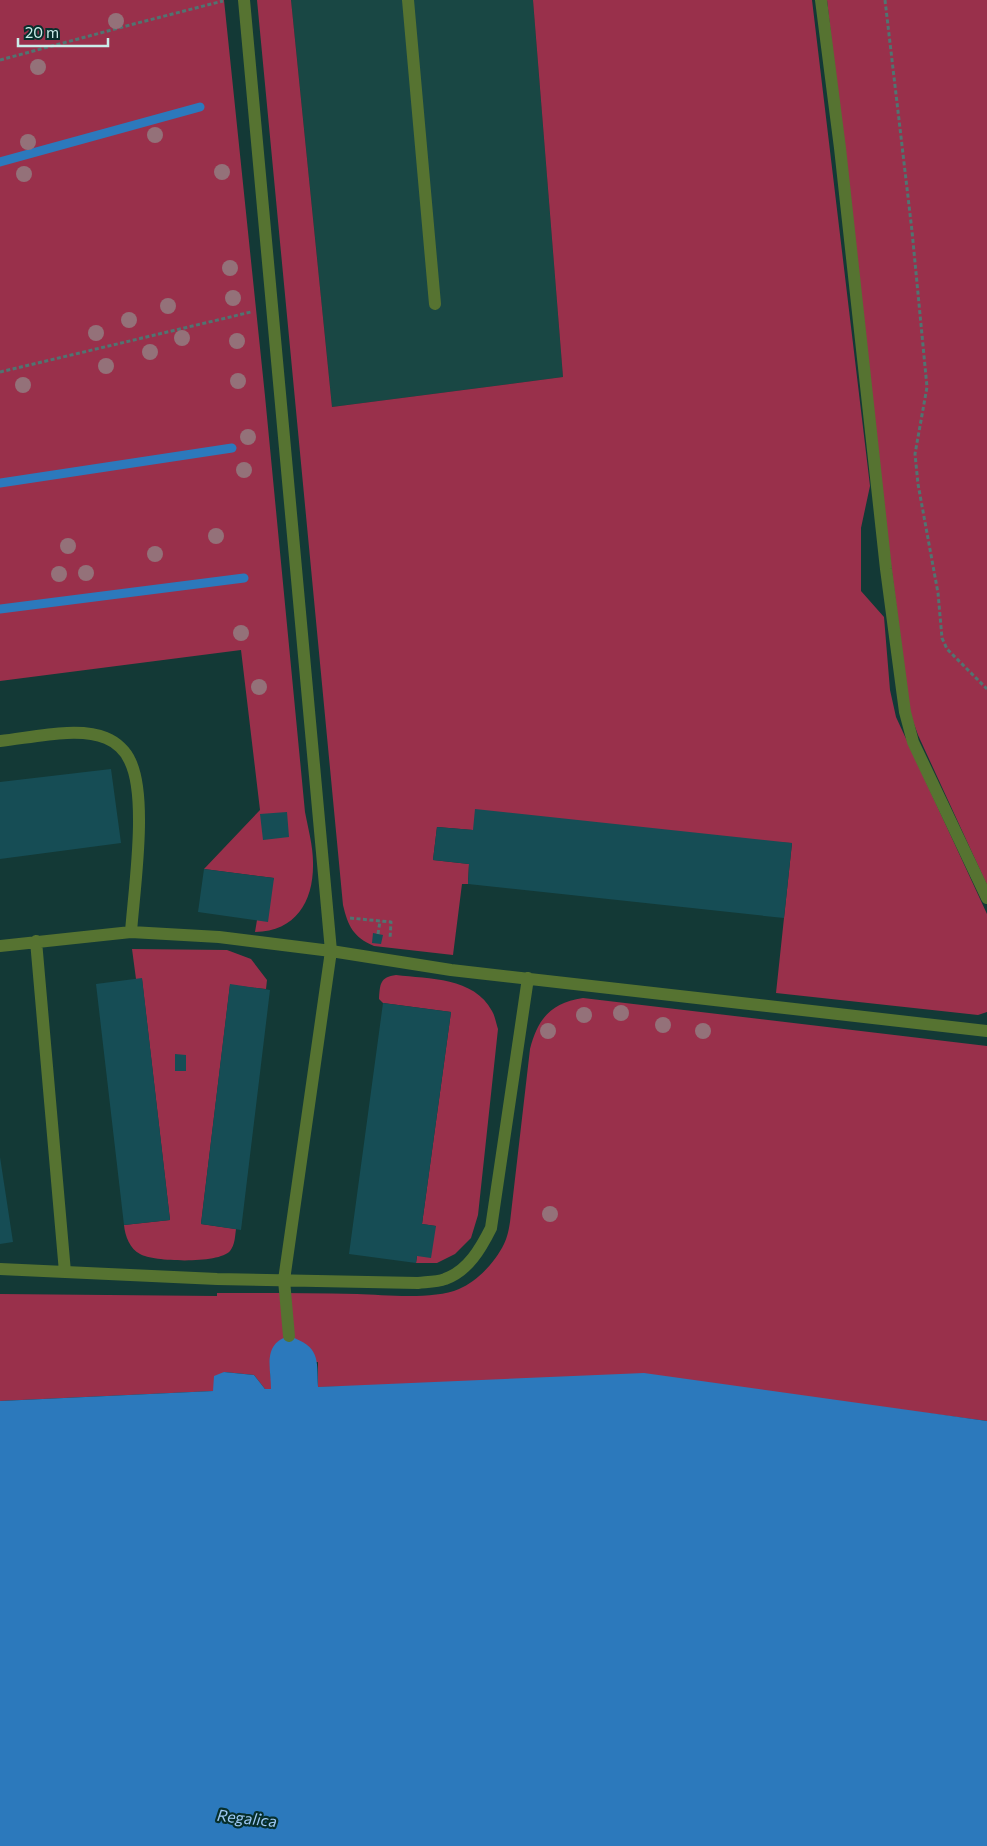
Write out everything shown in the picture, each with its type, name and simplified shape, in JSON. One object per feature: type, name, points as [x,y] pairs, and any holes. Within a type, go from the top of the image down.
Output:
[{"type":"lane","points":[[244,0],[331,951],[284,1280],[289,1336]]},
{"type":"lane","points":[[408,0],[435,304]]},
{"type":"lane","points":[[821,0],[840,148],[886,569],[905,712],[913,742],[987,898]]},
{"type":"lane","points":[[0,741],[80,733],[106,738],[117,744],[130,761],[135,774],[138,828],[131,932]]},
{"type":"lane","points":[[0,946],[131,932],[219,937],[331,951],[451,970],[987,1031]]},
{"type":"lane","points":[[36,941],[65,1272]]},
{"type":"lane","points":[[0,1269],[284,1280],[418,1283],[445,1279],[465,1267],[479,1252],[491,1228],[528,978]]},
{"type":"path","points":[[0,60],[130,24],[228,0]]},
{"type":"path","points":[[885,0],[912,231],[927,387],[915,454],[918,484],[938,593],[942,638],[947,650],[987,690]]},
{"type":"path","points":[[0,372],[272,307]]},
{"type":"path","points":[[328,915],[391,922],[388,960]]},
{"type":"path","points":[[378,934],[380,921]]},
{"type":"shaded area","points":[[0,0],[224,0],[305,812],[313,856],[313,876],[306,901],[292,919],[282,926],[270,930],[255,932],[257,920],[274,878],[204,869],[260,810],[241,650],[0,681]]},
{"type":"shaded area","points":[[257,0],[291,0],[332,407],[563,377],[533,0],[812,0],[870,486],[861,528],[861,591],[884,617],[890,690],[896,717],[987,914],[987,1012],[978,1015],[776,993],[792,843],[437,827],[433,860],[469,864],[468,884],[462,884],[453,955],[374,946],[361,939],[352,930],[343,905]]},
{"type":"shaded area","points":[[291,0],[533,0],[563,377],[332,407]]},
{"type":"shaded area","points":[[827,0],[987,0],[987,885],[918,735],[910,713],[888,541]]},
{"type":"shaded area","points":[[132,949],[227,950],[251,959],[267,980],[266,989],[230,985],[201,1224],[236,1229],[232,1249],[224,1255],[200,1260],[172,1260],[147,1257],[133,1249],[126,1233],[124,1225],[170,1220],[142,979],[136,979]]},
{"type":"shaded area","points":[[396,975],[450,982],[474,992],[484,1000],[492,1011],[498,1029],[478,1215],[471,1238],[455,1254],[437,1263],[416,1263],[417,1256],[436,1226],[422,1224],[451,1012],[383,1003],[379,999],[382,982],[387,977]]},
{"type":"shaded area","points":[[583,998],[987,1046],[987,1421],[687,1382],[318,1387],[318,1362],[270,1369],[272,1389],[265,1389],[254,1375],[224,1372],[214,1391],[0,1401],[0,1294],[217,1296],[217,1293],[270,1293],[423,1296],[436,1295],[466,1286],[496,1258],[508,1233],[530,1049],[533,1038],[542,1021],[554,1008],[572,1000]]},
{"type":"water","name":"Regalica","points":[[289,1336],[312,1349],[317,1361],[318,1387],[644,1373],[987,1421],[987,1846],[0,1846],[0,1401],[213,1391],[214,1376],[224,1372],[254,1375],[265,1389],[271,1389],[271,1351],[280,1340]]},
{"type":"building","points":[[111,769],[121,843],[0,859],[0,782]]},
{"type":"building","points":[[475,809],[792,843],[784,918],[468,884],[469,864],[433,860],[437,827],[473,830]]},
{"type":"building","points":[[287,812],[289,837],[263,840],[260,814]]},
{"type":"building","points":[[204,869],[274,878],[268,922],[198,912]]},
{"type":"building","points":[[373,933],[383,935],[381,944],[372,943]]},
{"type":"building","points":[[142,978],[170,1220],[124,1225],[96,984]]},
{"type":"building","points":[[230,984],[270,990],[241,1230],[201,1224]]},
{"type":"building","points":[[383,1003],[451,1012],[422,1224],[436,1226],[431,1258],[417,1256],[416,1263],[349,1254]]},
{"type":"building","points":[[175,1054],[186,1055],[186,1071],[175,1071]]},
{"type":"building","points":[[0,1157],[13,1242],[0,1244]]},
{"type":"waterway","points":[[0,162],[200,107]]},
{"type":"waterway","points":[[0,483],[232,448]]},
{"type":"waterway","points":[[0,609],[244,578]]}]
